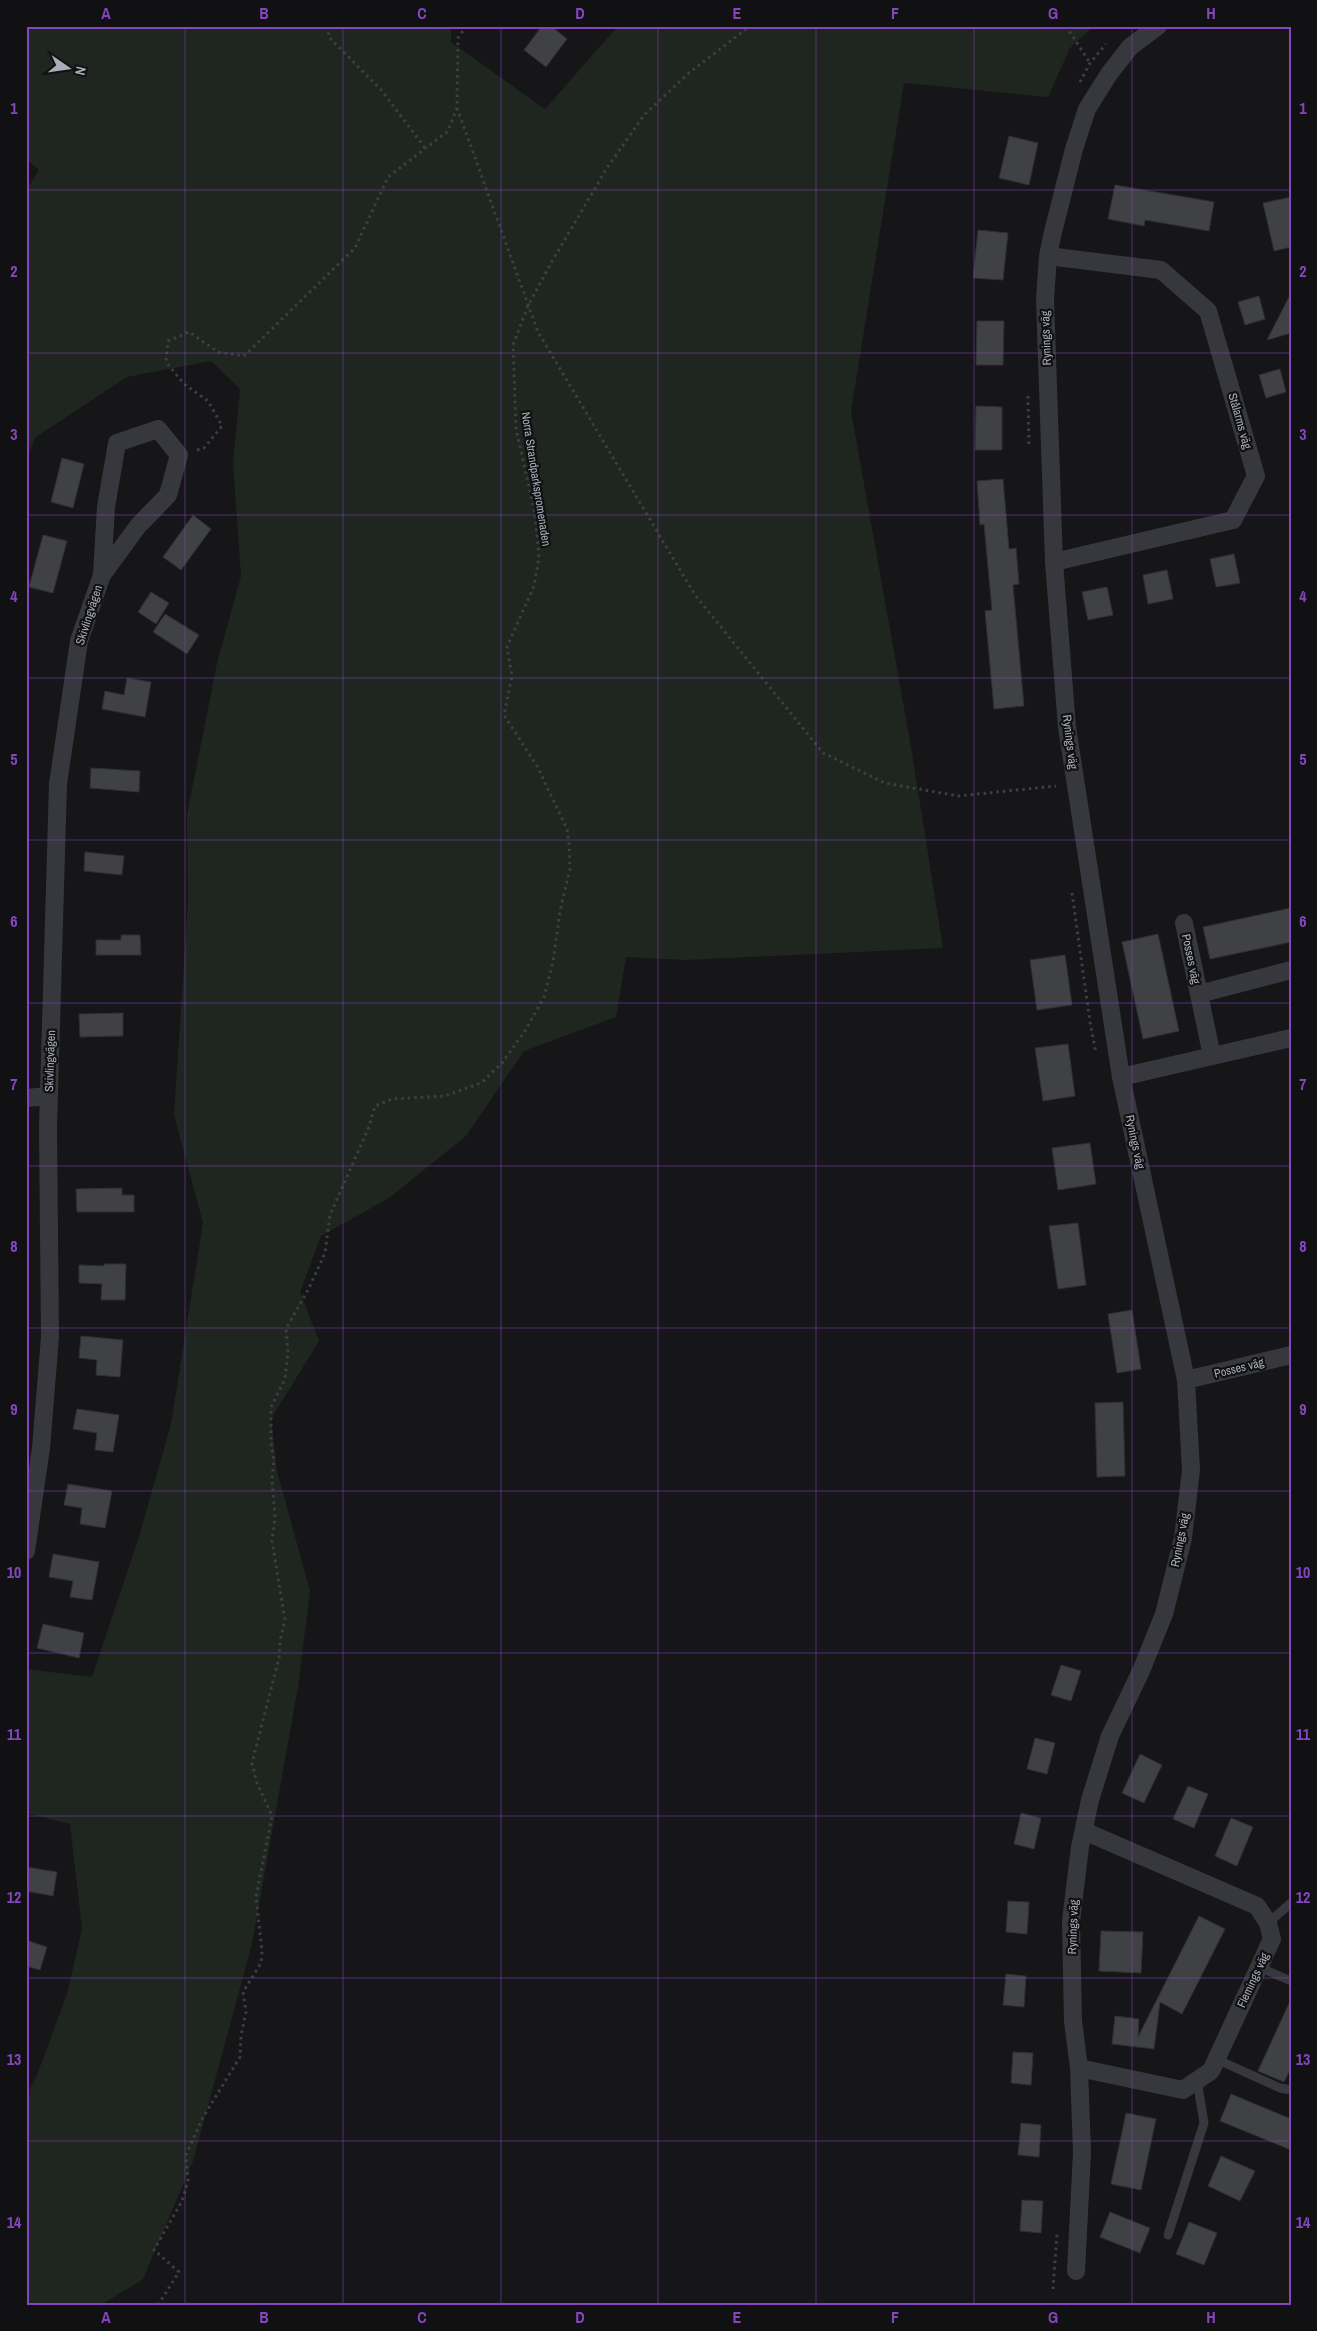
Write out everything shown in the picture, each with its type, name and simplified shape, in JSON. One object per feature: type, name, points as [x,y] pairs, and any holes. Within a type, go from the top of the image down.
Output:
[{"type":"street","name":"Rynings väg","points":[[1076,2271],[1082,2153],[1079,2068],[1074,2021],[1071,1921],[1080,1847],[1090,1800],[1110,1736],[1141,1671],[1164,1614],[1183,1538],[1191,1470],[1186,1380],[1121,1077],[1067,727],[1054,562],[1045,298],[1048,256],[1074,149],[1087,110],[1109,74],[1130,47],[1158,26]]},
{"type":"street","name":"Stålarms väg","points":[[1048,256],[1160,270],[1208,310],[1256,476],[1233,520],[1054,562]]},
{"type":"street","name":"Skivlingvägen","points":[[26,1551],[41,1448],[50,1337],[49,1096],[58,784],[79,641],[102,575],[106,507],[117,443],[158,429],[179,455],[168,495],[138,526],[102,575]]},
{"type":"street","name":"Posses väg","points":[[1184,923],[1212,1056]]},
{"type":"street","name":"Posses väg","points":[[1199,994],[1291,970]]},
{"type":"street","points":[[1121,1077],[1291,1038]]},
{"type":"street","points":[[26,1098],[49,1096]]},
{"type":"street","name":"Posses väg","points":[[1186,1380],[1291,1355]]},
{"type":"street","points":[[1084,1831],[1257,1906],[1268,1923]]},
{"type":"street","name":"Flemings väg","points":[[1079,2068],[1183,2090],[1211,2071],[1272,1939],[1268,1923]]},
{"type":"lane","points":[[1268,1923],[1291,1903]]},
{"type":"lane","points":[[1259,1967],[1291,1981]]},
{"type":"lane","points":[[1216,2060],[1280,2088],[1291,2090]]},
{"type":"lane","points":[[1168,2234],[1204,2123],[1197,2080]]},
{"type":"path","points":[[330,26],[328,36],[382,91],[425,148]]},
{"type":"path","points":[[466,26],[458,38],[457,108],[538,332],[695,594],[823,752],[886,783],[958,796],[1056,786]]},
{"type":"path","name":"Norra Strandparkspromenaden","points":[[158,2305],[179,2272],[154,2250],[182,2201],[188,2181],[186,2155],[202,2120],[240,2057],[241,2036],[246,2012],[243,1992],[261,1963],[262,1952],[256,1897],[272,1816],[257,1783],[252,1763],[278,1666],[285,1620],[272,1541],[275,1517],[272,1480],[274,1460],[270,1443],[271,1407],[285,1379],[288,1351],[286,1329],[309,1288],[325,1253],[330,1215],[369,1127],[375,1106],[392,1099],[445,1096],[481,1083],[502,1063],[525,1032],[544,997],[553,962],[560,911],[570,869],[567,829],[538,766],[504,715],[512,676],[507,647],[534,586],[539,558],[535,513],[516,429],[513,346],[528,306],[581,210],[607,168],[644,115],[689,73],[750,26]]},
{"type":"path","points":[[1066,26],[1090,63]]},
{"type":"path","points":[[1289,26],[1291,30]]},
{"type":"path","points":[[1078,85],[1090,63],[1110,42]]},
{"type":"path","points":[[179,455],[204,448],[222,426],[208,401],[184,384],[166,362],[168,341],[189,332],[218,352],[244,356],[355,248],[388,177],[448,131],[457,108]]},
{"type":"path","points":[[1028,389],[1030,457]]},
{"type":"path","points":[[1055,776],[1058,795]]},
{"type":"path","points":[[1071,886],[1090,1022],[1097,1056]]},
{"type":"path","points":[[1053,2289],[1057,2232]]},
{"type":"shaded area","points":[[26,26],[451,26],[451,42],[545,109],[618,26],[1094,26],[1070,48],[1048,97],[904,83],[851,411],[911,747],[943,948],[686,960],[626,957],[616,1017],[524,1051],[466,1136],[389,1198],[321,1236],[300,1292],[319,1341],[271,1419],[277,1471],[310,1591],[298,1687],[252,1944],[193,2161],[143,2279],[101,2305],[26,2305],[26,2096],[37,2075],[67,1994],[82,1929],[70,1824],[26,1813],[26,1669],[92,1677],[139,1537],[171,1424],[203,1223],[174,1115],[188,903],[187,814],[217,663],[241,576],[233,464],[240,389],[211,361],[127,377],[36,437],[26,458],[26,191],[39,170],[26,159]]},
{"type":"building","points":[[542,26],[551,26],[567,39],[546,67],[524,50]]},
{"type":"building","points":[[1009,136],[1038,143],[1029,185],[999,178]]},
{"type":"building","points":[[1115,185],[1214,202],[1209,231],[1145,220],[1144,226],[1108,219]]},
{"type":"building","points":[[1291,197],[1291,247],[1274,251],[1263,203]]},
{"type":"building","points":[[978,230],[1008,233],[1003,280],[973,278]]},
{"type":"building","points":[[1291,293],[1291,333],[1267,340]]},
{"type":"building","points":[[1259,296],[1265,319],[1245,325],[1238,302]]},
{"type":"building","points":[[977,321],[1004,321],[1003,365],[976,365]]},
{"type":"building","points":[[1280,369],[1286,392],[1266,398],[1259,375]]},
{"type":"building","points":[[976,406],[1002,407],[1002,450],[975,450]]},
{"type":"building","points":[[62,458],[84,464],[73,508],[51,502]]},
{"type":"building","points":[[1003,479],[1009,549],[1016,548],[1019,584],[1013,585],[1024,706],[994,709],[985,611],[992,610],[984,524],[980,525],[977,481]]},
{"type":"building","points":[[193,515],[211,529],[181,570],[163,557]]},
{"type":"building","points":[[43,535],[67,541],[53,593],[29,587]]},
{"type":"building","points":[[1234,554],[1240,583],[1216,587],[1210,559]]},
{"type":"building","points":[[1167,570],[1173,599],[1148,604],[1143,575]]},
{"type":"building","points":[[1107,587],[1113,615],[1088,620],[1082,592]]},
{"type":"building","points":[[151,592],[169,603],[156,624],[138,612]]},
{"type":"building","points":[[165,614],[199,635],[187,654],[153,632]]},
{"type":"building","points":[[127,678],[151,682],[145,717],[102,709],[105,691],[124,695]]},
{"type":"building","points":[[91,768],[140,771],[139,792],[90,788]]},
{"type":"building","points":[[85,852],[124,856],[122,875],[84,871]]},
{"type":"building","points":[[1291,908],[1291,942],[1210,959],[1203,927]]},
{"type":"building","points":[[1158,934],[1179,1031],[1143,1039],[1122,942]]},
{"type":"building","points":[[121,935],[140,935],[141,955],[96,955],[96,940],[121,940]]},
{"type":"building","points":[[1065,955],[1072,1005],[1037,1010],[1030,960]]},
{"type":"building","points":[[123,1013],[123,1036],[80,1037],[79,1014]]},
{"type":"building","points":[[1068,1044],[1075,1096],[1043,1101],[1035,1048]]},
{"type":"building","points":[[1090,1143],[1096,1184],[1058,1190],[1052,1148]]},
{"type":"building","points":[[122,1188],[122,1195],[134,1195],[134,1212],[77,1212],[76,1189]]},
{"type":"building","points":[[1078,1223],[1086,1285],[1058,1289],[1049,1226]]},
{"type":"building","points":[[104,1264],[126,1264],[125,1300],[101,1300],[102,1284],[79,1283],[79,1265],[104,1266]]},
{"type":"building","points":[[1132,1310],[1141,1369],[1117,1373],[1108,1314]]},
{"type":"building","points":[[81,1336],[123,1340],[120,1377],[96,1375],[97,1360],[79,1358]]},
{"type":"building","points":[[1123,1402],[1125,1476],[1097,1477],[1095,1403]]},
{"type":"building","points":[[77,1409],[119,1415],[113,1452],[95,1450],[97,1433],[73,1429]]},
{"type":"building","points":[[68,1484],[112,1491],[105,1528],[80,1524],[82,1508],[64,1505]]},
{"type":"building","points":[[53,1554],[99,1562],[92,1600],[70,1597],[73,1581],[49,1577]]},
{"type":"building","points":[[43,1624],[84,1633],[79,1658],[37,1648]]},
{"type":"building","points":[[1061,1665],[1081,1671],[1071,1701],[1051,1695]]},
{"type":"building","points":[[1035,1738],[1055,1743],[1047,1774],[1027,1769]]},
{"type":"building","points":[[1140,1754],[1162,1765],[1144,1803],[1122,1793]]},
{"type":"building","points":[[1188,1786],[1208,1794],[1194,1828],[1173,1819]]},
{"type":"building","points":[[1021,1813],[1041,1818],[1034,1849],[1014,1844]]},
{"type":"building","points":[[1231,1818],[1253,1827],[1237,1866],[1215,1856]]},
{"type":"building","points":[[26,1867],[57,1872],[53,1896],[26,1891]]},
{"type":"building","points":[[1008,1901],[1029,1902],[1027,1934],[1006,1932]]},
{"type":"building","points":[[1199,1916],[1225,1929],[1182,2014],[1160,2002],[1154,2049],[1112,2044],[1115,2016],[1139,2019],[1138,2037]]},
{"type":"building","points":[[1101,1931],[1143,1932],[1141,1973],[1099,1971]]},
{"type":"building","points":[[26,1940],[47,1947],[40,1970],[26,1966]]},
{"type":"building","points":[[1006,1974],[1026,1976],[1024,2007],[1003,2005]]},
{"type":"building","points":[[1291,1999],[1291,2068],[1284,2082],[1258,2071]]},
{"type":"building","points":[[1013,2052],[1033,2053],[1031,2085],[1011,2083]]},
{"type":"building","points":[[1231,2094],[1291,2119],[1291,2150],[1220,2121]]},
{"type":"building","points":[[1126,2113],[1156,2119],[1141,2190],[1111,2184]]},
{"type":"building","points":[[1021,2123],[1041,2125],[1039,2157],[1018,2155]]},
{"type":"building","points":[[1221,2156],[1255,2171],[1240,2201],[1208,2186]]},
{"type":"building","points":[[1022,2200],[1043,2201],[1041,2233],[1020,2231]]},
{"type":"building","points":[[1110,2212],[1150,2228],[1140,2253],[1100,2237]]},
{"type":"building","points":[[1189,2222],[1217,2233],[1204,2265],[1176,2254]]}]
